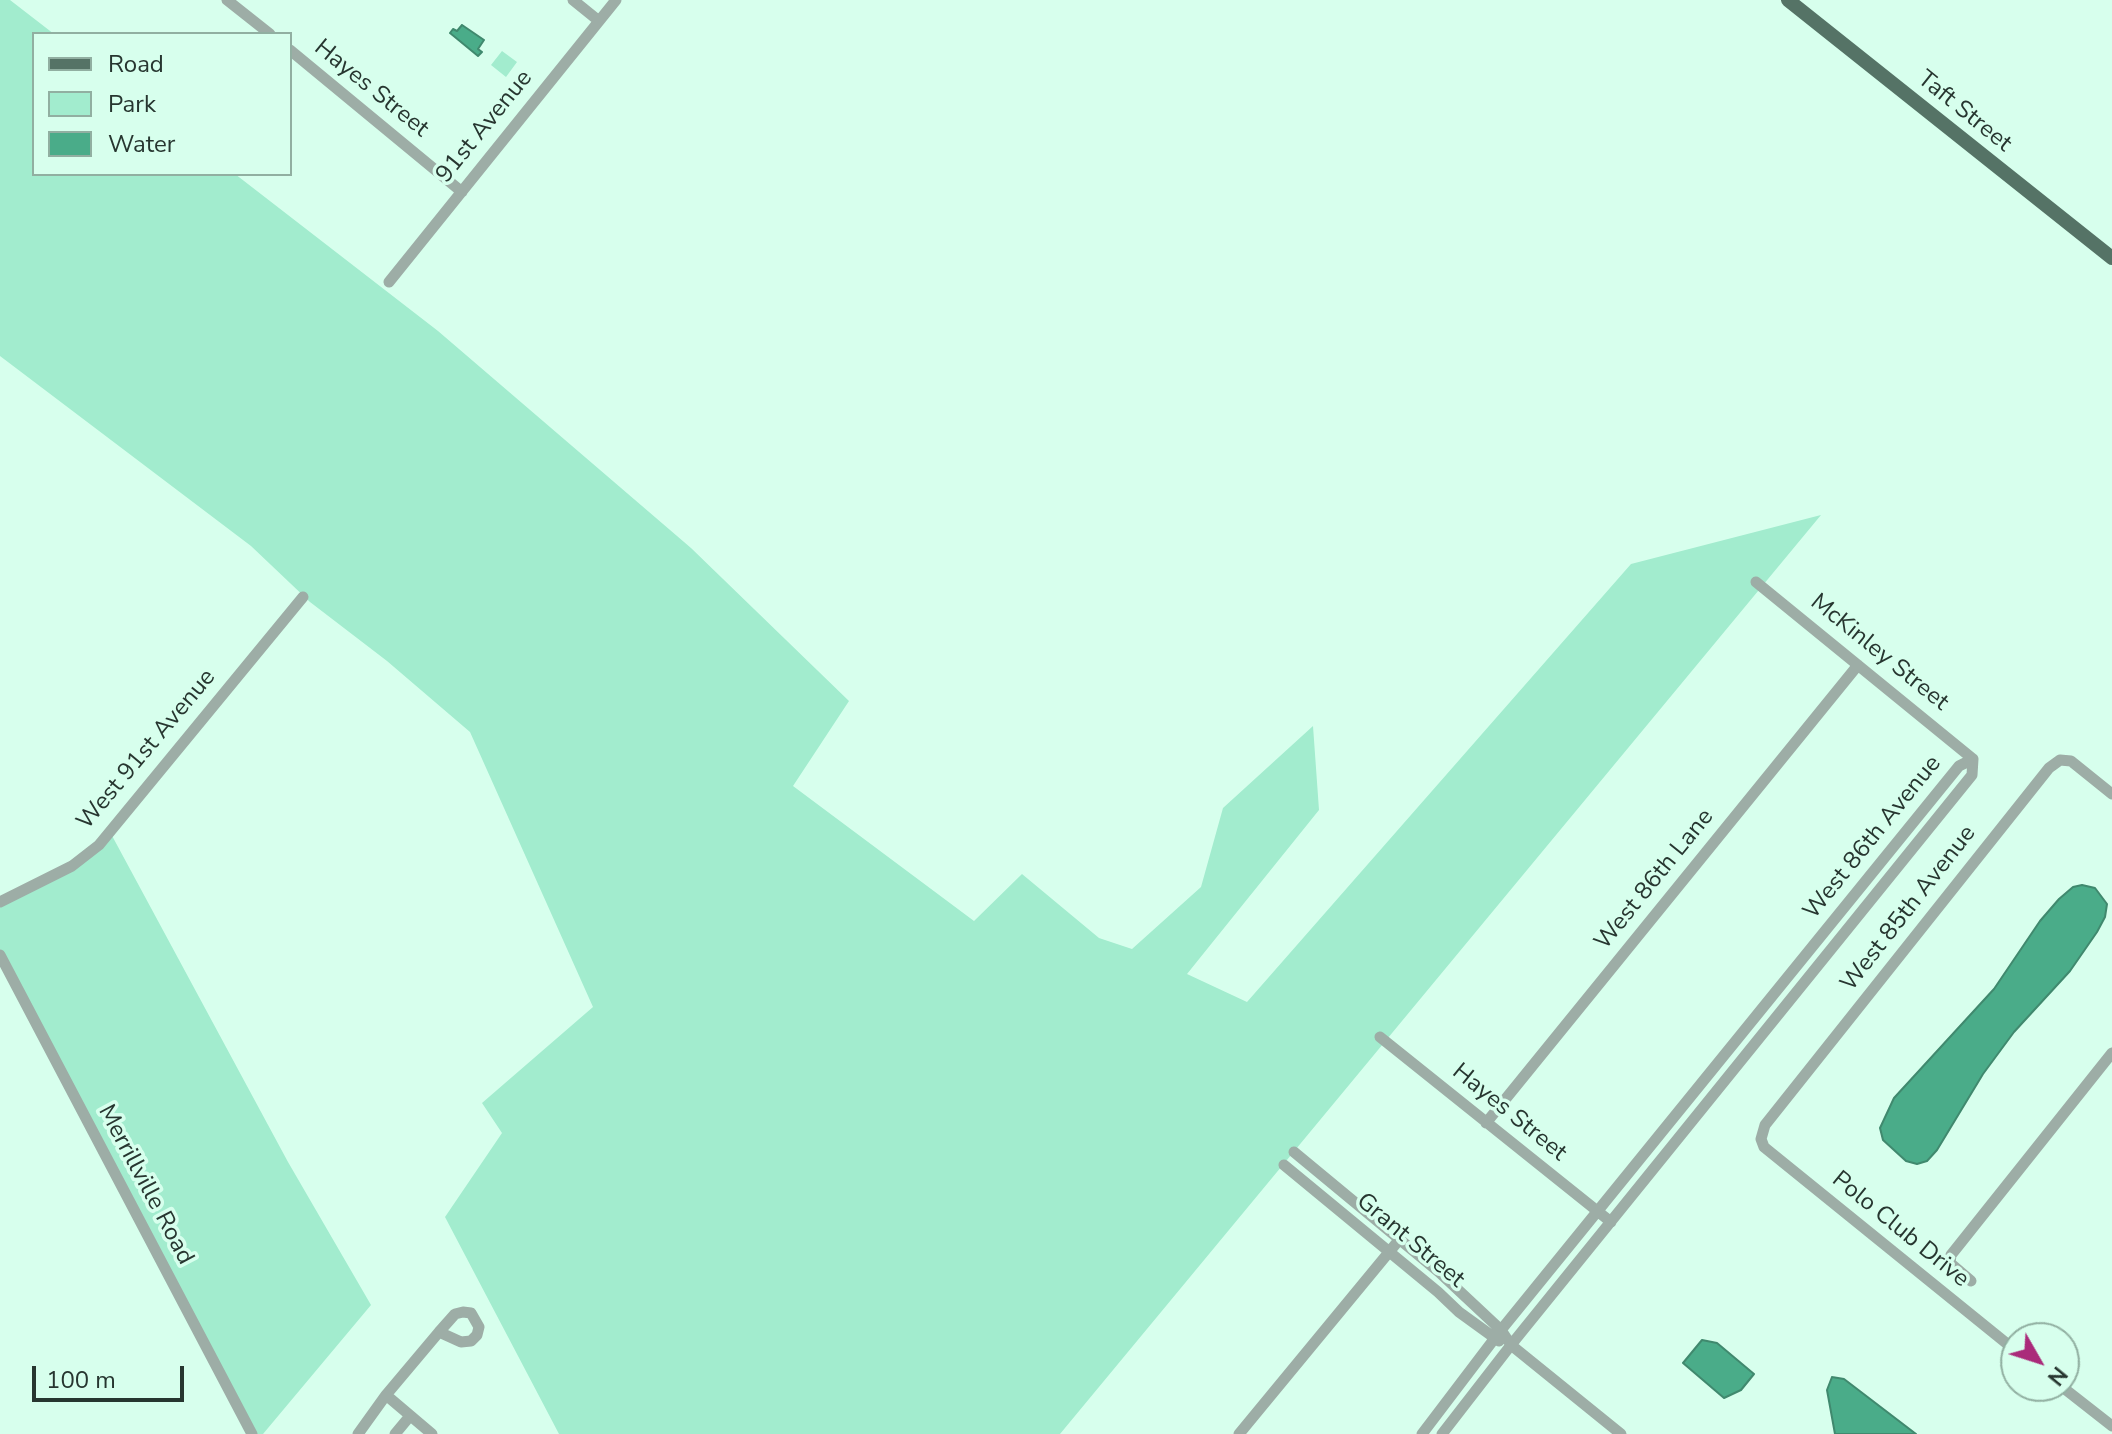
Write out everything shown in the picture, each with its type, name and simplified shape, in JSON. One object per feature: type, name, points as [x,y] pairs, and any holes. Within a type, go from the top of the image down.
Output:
[{"type":"main road","name":"Taft Street","points":[[1788,0],[2112,258]]},
{"type":"street","points":[[227,0],[267,32]]},
{"type":"street","points":[[573,0],[599,21]]},
{"type":"street","name":"91st Avenue","points":[[389,282],[616,0]]},
{"type":"street","name":"Hayes Street","points":[[292,52],[462,192]]},
{"type":"street","name":"McKinley Street","points":[[1756,582],[1973,759]]},
{"type":"street","name":"West 91st Avenue","points":[[0,902],[72,866],[99,845],[303,597]]},
{"type":"street","name":"West 86th Lane","points":[[1486,1123],[1858,665]]},
{"type":"street","name":"West 86th Avenue","points":[[1422,1434],[1497,1335],[1959,766],[1973,759]]},
{"type":"street","name":"West 86th Avenue","points":[[1449,1432],[1511,1345],[1972,775],[1973,759]]},
{"type":"street","name":"West 85th Avenue","points":[[1761,1139],[1765,1125],[2049,768],[2060,760],[2071,761],[2112,794]]},
{"type":"street","name":"Merrillville Road","points":[[0,955],[252,1434]]},
{"type":"street","name":"Hayes Street","points":[[1380,1037],[1611,1222]]},
{"type":"street","points":[[1971,1281],[1950,1263],[1951,1255],[2112,1053]]},
{"type":"street","name":"Polo Club Drive","points":[[1761,1139],[1764,1147],[2000,1338]]},
{"type":"street","name":"Grant Street","points":[[1294,1152],[1439,1272],[1497,1335]]},
{"type":"street","name":"Grant Street","points":[[1284,1165],[1389,1252],[1621,1434]]},
{"type":"street","points":[[1239,1434],[1399,1240]]},
{"type":"street","points":[[358,1434],[439,1332]]},
{"type":"street","points":[[386,1395],[432,1434]]},
{"type":"street","points":[[2080,1401],[2112,1426]]},
{"type":"street","points":[[395,1434],[410,1416]]},
{"type":"street","points":[[1436,1417],[1449,1432]]},
{"type":"green space","points":[[0,0],[10,0],[51,32],[32,32],[32,176],[238,176],[438,331],[691,548],[849,701],[793,786],[974,921],[1022,874],[1099,938],[1132,949],[1201,887],[1223,808],[1313,726],[1319,810],[1187,974],[1247,1002],[1631,564],[1821,515],[1060,1434],[559,1434],[445,1217],[502,1133],[482,1103],[593,1007],[470,732],[387,661],[310,602],[251,546],[0,356]]},
{"type":"green space","points":[[502,51],[517,62],[506,77],[491,65]]},
{"type":"green space","points":[[110,832],[288,1162],[371,1305],[263,1434],[252,1434],[0,954],[0,902],[72,866]]},
{"type":"water","points":[[462,25],[484,40],[478,49],[482,52],[478,56],[450,33]]},
{"type":"water","points":[[2082,885],[2095,888],[2107,904],[2105,917],[2097,932],[2070,971],[2014,1032],[1983,1074],[1937,1150],[1927,1161],[1917,1164],[1906,1161],[1883,1140],[1880,1128],[1894,1098],[1994,989],[2040,921],[2059,899],[2073,887]]},
{"type":"water","points":[[1702,1340],[1717,1343],[1754,1374],[1741,1390],[1724,1398],[1683,1363]]},
{"type":"water","points":[[1832,1377],[1844,1379],[1916,1434],[1835,1434],[1827,1390]]}]
